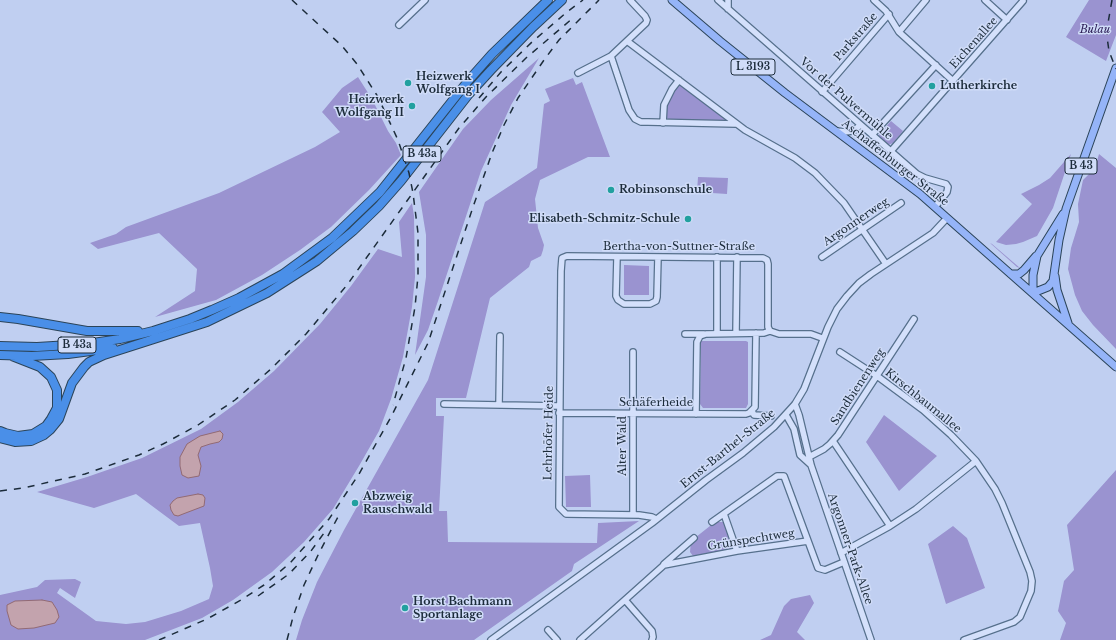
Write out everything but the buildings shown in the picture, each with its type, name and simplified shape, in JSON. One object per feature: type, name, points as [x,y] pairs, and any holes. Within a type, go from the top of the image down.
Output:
[{"type":"highway","name":"B 43a","points":[[0,346],[44,347],[86,344],[120,339],[153,331],[190,319],[239,298],[283,274],[332,238],[380,192],[468,81],[492,54],[548,0]]},
{"type":"highway","name":"B 43a","points":[[0,355],[68,354],[107,349],[143,342],[208,322],[248,303],[287,281],[317,261],[365,220],[391,192],[469,94],[533,26],[562,0]]},
{"type":"highway","points":[[0,318],[18,319],[87,331],[153,331]]},
{"type":"highway","points":[[0,438],[23,442],[31,441],[44,435],[59,419],[72,383],[84,367],[97,358],[143,342]]},
{"type":"highway","points":[[0,431],[18,436],[33,434],[46,426],[57,408],[57,390],[51,377],[40,367],[12,356]]},
{"type":"main road","name":"Aschaffenburger Straße","points":[[672,0],[785,93],[916,190],[1116,367]]},
{"type":"main road","name":"B 43","points":[[1036,256],[1033,275],[1033,294],[1049,286],[1055,273],[1059,240],[1066,209],[1116,68]]},
{"type":"main road","name":"B 43","points":[[1011,274],[1019,274],[1036,256],[1066,209]]},
{"type":"main road","points":[[1055,273],[1057,290],[1069,325]]},
{"type":"street","points":[[399,25],[425,0]]},
{"type":"street","points":[[578,73],[611,56],[646,23],[647,20],[645,16],[630,0]]},
{"type":"street","name":"Vor der Pulvermühle","points":[[718,0],[917,174],[947,185],[948,188],[946,193],[935,207]]},
{"type":"street","points":[[728,0],[728,9]]},
{"type":"street","points":[[874,0],[889,14],[899,32],[953,81]]},
{"type":"street","points":[[899,32],[926,0]]},
{"type":"street","points":[[987,1],[1007,20]]},
{"type":"street","name":"Eichenallee","points":[[891,151],[1023,1]]},
{"type":"street","name":"Parkstraße","points":[[822,92],[889,14]]},
{"type":"street","points":[[628,41],[751,134],[795,158],[816,173],[840,199],[886,264]]},
{"type":"street","points":[[611,56],[632,116],[642,122],[737,124]]},
{"type":"street","points":[[872,135],[936,66]]},
{"type":"street","points":[[663,123],[664,105],[672,89],[679,80]]},
{"type":"street","points":[[836,130],[841,132],[852,131],[860,125]]},
{"type":"street","name":"Argonnerweg","points":[[822,257],[863,231],[901,203]]},
{"type":"street","name":"Ernst-Barthel-Straße","points":[[491,640],[743,453],[786,415],[804,389],[812,372],[822,338],[836,311],[847,296],[859,283],[928,237],[947,218]]},
{"type":"street","name":"Bertha-von-Suttner-Straße","points":[[562,258],[567,256],[764,258],[767,260],[768,264],[768,327],[770,331]]},
{"type":"street","points":[[617,257],[616,296],[618,300],[624,304],[650,304],[656,301],[658,297],[658,257]]},
{"type":"street","points":[[716,257],[717,333]]},
{"type":"street","points":[[736,333],[737,257]]},
{"type":"street","name":"Lehrhöfer Heide","points":[[562,258],[558,507],[566,514],[633,515],[652,517],[656,519]]},
{"type":"street","name":"Sandbienenweg","points":[[809,457],[819,452],[833,441],[914,319]]},
{"type":"street","points":[[685,334],[764,333],[770,331],[779,334],[811,334],[822,338]]},
{"type":"street","points":[[752,411],[755,407],[756,333]]},
{"type":"street","points":[[696,414],[697,342],[700,336],[706,334]]},
{"type":"street","points":[[499,405],[500,336]]},
{"type":"street","name":"Alter Wald","points":[[633,352],[633,515]]},
{"type":"street","name":"Kirschbaumallee","points":[[840,352],[876,376],[932,418],[959,442],[976,461],[992,484],[1002,503],[1030,572],[1032,586],[1029,598],[1017,620],[1006,626],[964,640]]},
{"type":"street","points":[[444,404],[559,406]]},
{"type":"street","name":"Argonner-Park-Allee","points":[[795,404],[811,466],[870,640]]},
{"type":"street","name":"Schäferheide","points":[[559,413],[746,414],[752,411],[754,415],[771,416]]},
{"type":"street","name":"Argonner-Park-Allee","points":[[786,415],[794,428],[800,455],[811,466]]},
{"type":"street","points":[[833,441],[890,526]]},
{"type":"street","points":[[841,553],[890,526],[916,509],[976,461]]},
{"type":"street","points":[[712,522],[777,476],[784,476],[808,541]]},
{"type":"street","points":[[724,514],[738,551]]},
{"type":"street","name":"Grünspechtweg","points":[[580,640],[694,538]]},
{"type":"street","name":"Grünspechtweg","points":[[664,564],[808,541],[816,564],[820,569],[825,570],[844,562]]},
{"type":"street","points":[[625,600],[652,631],[652,640]]},
{"type":"street","points":[[548,630],[557,640]]},
{"type":"green space","name":"Bulau","points":[[1089,0],[1116,0],[1116,35],[1106,61],[1066,37]]},
{"type":"green space","points":[[539,58],[511,105],[481,171],[428,330],[415,355],[426,277],[426,235],[419,192],[463,129],[491,100]]},
{"type":"green space","points":[[358,77],[372,99],[401,155],[369,190],[331,227],[262,275],[216,300],[155,317],[195,291],[197,269],[159,233],[98,249],[90,243],[116,234],[126,227],[219,193],[315,147],[340,132],[322,112],[342,88]]},
{"type":"green space","points":[[573,78],[576,85],[582,82],[610,157],[588,157],[540,180],[535,199],[538,228],[544,245],[541,256],[531,261],[529,267],[490,298],[466,398],[436,398],[436,416],[444,416],[439,511],[447,511],[448,542],[597,543],[598,523],[639,521],[574,564],[572,571],[474,640],[296,640],[317,582],[344,530],[428,380],[485,202],[537,168],[544,104],[550,101],[545,89]]},
{"type":"green space","points":[[681,85],[725,118],[724,120],[670,120],[667,118],[667,104],[676,86]]},
{"type":"green space","points":[[891,121],[903,131],[893,143],[888,145],[878,136]]},
{"type":"green space","points":[[1071,154],[1053,208],[1037,236],[1016,244],[1006,245],[996,242],[1032,204],[1021,194],[1050,178]]},
{"type":"green space","points":[[1099,154],[1116,168],[1116,349],[1082,311],[1075,295],[1068,269],[1071,248],[1079,222],[1078,204],[1083,180],[1095,168]]},
{"type":"green space","points":[[698,177],[728,178],[727,194],[697,192]]},
{"type":"green space","points":[[412,203],[414,216],[415,277],[412,307],[403,357],[391,399],[379,431],[333,509],[304,542],[272,572],[233,600],[202,618],[145,640],[0,640],[0,595],[37,587],[45,580],[75,579],[81,582],[75,598],[60,588],[57,593],[96,621],[126,624],[145,622],[181,611],[209,599],[213,586],[200,523],[179,526],[136,494],[94,508],[37,492],[142,458],[201,429],[238,402],[274,371],[320,324],[351,286],[378,249],[402,257],[399,222]]},
{"type":"green space","points":[[990,243],[992,244],[1020,268],[1017,267]]},
{"type":"green space","points":[[624,265],[649,266],[649,295],[624,295]]},
{"type":"green space","points":[[701,341],[748,342],[748,404],[746,408],[703,408],[700,404]]},
{"type":"green space","points":[[884,415],[937,456],[899,491],[866,442]]},
{"type":"green space","points":[[1116,470],[1116,640],[1060,640],[1066,623],[1058,611],[1064,581],[1074,570],[1067,525]]},
{"type":"green space","points":[[590,475],[591,507],[566,507],[565,476]]},
{"type":"green space","points":[[715,522],[724,522],[733,547],[729,550],[693,556],[690,552],[691,541]]},
{"type":"green space","points":[[953,526],[967,538],[985,588],[946,604],[928,544]]},
{"type":"green space","points":[[810,595],[814,603],[797,632],[805,640],[760,640],[771,635],[784,606],[791,599]]},
{"type":"shaded area","points":[[220,431],[223,434],[222,439],[219,442],[201,447],[198,455],[201,466],[199,476],[188,478],[182,475],[180,457],[187,444],[200,436]]},
{"type":"shaded area","points":[[198,494],[203,495],[205,498],[204,506],[178,516],[174,515],[170,505],[173,501],[177,498]]},
{"type":"shaded area","points":[[42,600],[52,602],[57,610],[59,617],[55,623],[34,628],[18,629],[11,625],[7,605],[15,601]]},
{"type":"railway","points":[[292,0],[342,46],[357,64],[378,97],[398,140],[409,173],[418,233],[418,276],[415,307],[406,358],[393,405]]},
{"type":"railway","points":[[479,98],[501,72],[532,42],[583,0]]},
{"type":"railway","points":[[159,640],[207,619],[264,585],[290,563],[329,519],[359,474],[391,417],[428,343],[492,153],[518,98],[559,40],[599,0]]},
{"type":"railway","points":[[1112,0],[1107,37],[1109,51],[1116,69]]},
{"type":"railway","points":[[0,491],[23,488],[85,474],[139,455],[198,425],[235,400],[271,369],[306,334],[347,285],[459,128],[486,97],[526,58],[573,18]]},
{"type":"railway","points":[[287,640],[304,585],[340,513]]},
{"type":"railway","points":[[258,596],[289,574],[311,551],[324,533]]},
{"type":"place","name":"Heizwerk Wolfgang I","points":[[408,83]]},
{"type":"place","name":"Lutherkirche","points":[[932,86]]},
{"type":"place","name":"Heizwerk Wolfgang II","points":[[412,106]]},
{"type":"place","name":"Robinsonschule","points":[[611,190]]},
{"type":"place","name":"Elisabeth-Schmitz-Schule","points":[[688,219]]},
{"type":"place","name":"Abzweig Rauschwald","points":[[355,503]]},
{"type":"place","name":"Horst Bachmann Sportanlage","points":[[405,608]]}]
